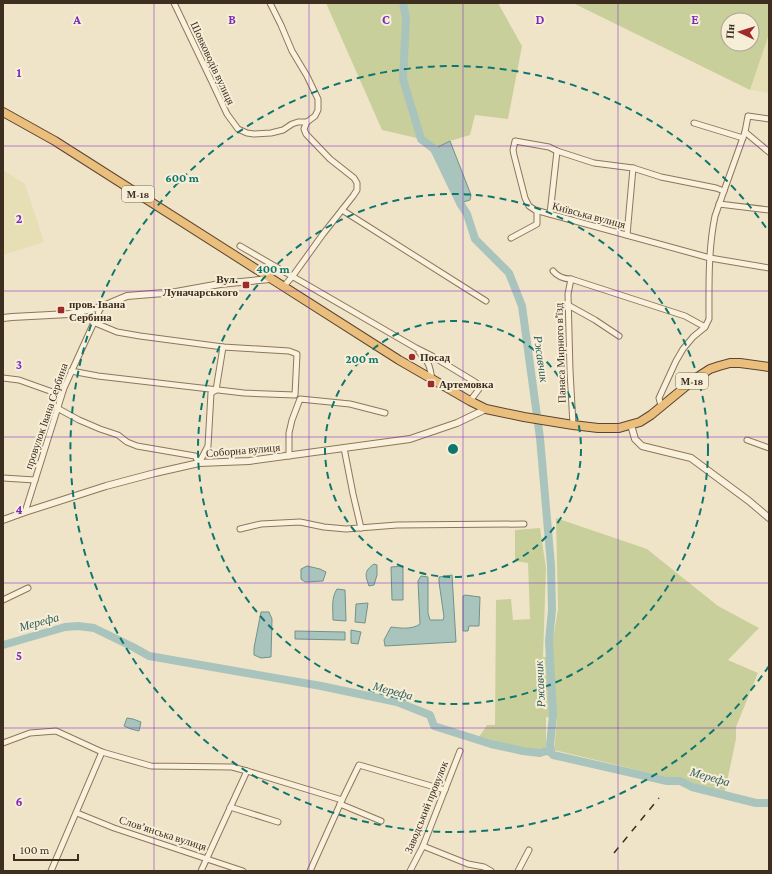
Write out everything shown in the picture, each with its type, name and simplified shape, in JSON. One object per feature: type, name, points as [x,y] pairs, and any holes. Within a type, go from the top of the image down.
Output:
[{"type":"highway","name":"М-18","points":[[3,112],[55,141],[399,360],[432,380],[486,409],[573,426],[610,429],[619,428],[631,425],[646,418],[663,406],[696,378],[719,366],[730,363],[766,366]]},
{"type":"street","name":"Шовководів вулиця","points":[[174,3],[227,114],[238,129],[254,134],[271,133],[283,130],[298,122]]},
{"type":"street","points":[[270,3],[292,51],[307,76],[318,100],[319,106],[317,113],[307,122],[304,129]]},
{"type":"street","points":[[663,406],[660,402],[660,398],[676,361],[686,345],[705,327],[709,319],[712,229],[719,204],[745,132],[748,116],[769,119]]},
{"type":"street","points":[[298,122],[307,122]]},
{"type":"street","points":[[283,287],[357,190],[357,183],[354,178],[330,159],[307,136],[302,125],[298,122]]},
{"type":"street","points":[[694,123],[743,138]]},
{"type":"street","points":[[745,132],[769,152]]},
{"type":"street","name":"Київська вулиця","points":[[557,151],[549,147],[515,141],[513,150],[525,198],[530,206],[537,211],[710,258],[769,268]]},
{"type":"street","points":[[550,214],[557,151],[594,163],[634,168],[661,177],[724,191]]},
{"type":"street","points":[[627,235],[634,168]]},
{"type":"street","points":[[719,204],[769,210]]},
{"type":"street","points":[[342,210],[486,301]]},
{"type":"street","points":[[511,238],[537,224],[537,211]]},
{"type":"street","points":[[240,246],[432,356],[479,385],[479,389],[470,401]]},
{"type":"street","points":[[553,271],[557,276],[564,279],[570,279],[685,316],[705,327]]},
{"type":"street","points":[[3,318],[12,316],[69,314],[101,307],[127,296],[176,292],[220,284],[270,279]]},
{"type":"street","name":"Панаса Мирного в'їзд","points":[[570,279],[568,305],[573,426]]},
{"type":"street","points":[[568,305],[595,320],[619,336]]},
{"type":"street","name":"провулок Івана Сербина","points":[[25,512],[61,395],[101,307]]},
{"type":"street","points":[[93,322],[117,332],[132,335],[223,347],[289,351],[297,354],[297,397],[289,433],[289,456]]},
{"type":"street","points":[[199,463],[208,446],[211,393],[216,390],[223,347]]},
{"type":"street","points":[[416,348],[427,359],[431,370],[432,380]]},
{"type":"street","points":[[71,371],[98,376],[216,390],[297,397],[350,404],[385,413]]},
{"type":"street","points":[[3,378],[19,380],[61,395]]},
{"type":"street","points":[[57,408],[100,430],[118,435],[127,442],[137,446],[195,456],[199,463]]},
{"type":"street","name":"Соборна вулиця","points":[[3,520],[106,486],[199,463],[249,461],[410,439],[457,423],[486,409]]},
{"type":"street","points":[[631,425],[635,439],[642,446],[691,458],[749,501],[769,518]]},
{"type":"street","points":[[747,440],[769,448]]},
{"type":"street","points":[[344,448],[361,528]]},
{"type":"street","points":[[3,478],[35,480]]},
{"type":"street","points":[[240,530],[261,524],[300,522],[324,527],[346,529],[397,525],[524,524]]},
{"type":"street","points":[[3,600],[28,588]]},
{"type":"street","points":[[3,743],[30,732],[56,731],[102,752],[151,766],[232,767],[247,770],[341,802],[381,821]]},
{"type":"street","name":"Заводський провулок","points":[[410,871],[423,846],[460,751]]},
{"type":"street","points":[[51,871],[102,752]]},
{"type":"street","points":[[310,871],[359,766],[445,790]]},
{"type":"street","points":[[201,871],[247,770]]},
{"type":"street","points":[[230,807],[278,822]]},
{"type":"street","name":"Слов’янська вулиця","points":[[77,812],[114,828],[243,871]]},
{"type":"street","points":[[423,846],[468,864],[484,867],[491,871]]},
{"type":"street","points":[[518,871],[529,850]]},
{"type":"shaded area","points":[[769,34],[769,93],[750,90]]},
{"type":"shaded area","points":[[3,170],[25,184],[44,242],[3,255]]},
{"type":"green space","points":[[326,3],[498,3],[522,46],[508,119],[475,115],[470,135],[450,141],[434,149],[421,139],[382,130]]},
{"type":"green space","points":[[573,3],[769,3],[769,34],[750,90]]},
{"type":"green space","points":[[556,518],[647,549],[718,606],[759,628],[728,660],[758,673],[736,727],[736,739],[725,791],[554,750],[557,719],[546,717],[546,748],[539,752],[479,737],[487,725],[495,725],[496,600],[511,599],[513,620],[530,619],[528,563],[515,561],[515,530],[540,528],[546,568],[543,657],[550,657],[558,609]]},
{"type":"water","points":[[450,141],[471,195],[470,200],[460,203],[434,149]]},
{"type":"water","points":[[374,564],[377,565],[377,575],[374,585],[369,586],[366,574],[368,569]]},
{"type":"water","points":[[307,566],[326,572],[323,581],[305,582],[301,579],[301,569]]},
{"type":"water","points":[[403,566],[403,600],[392,600],[391,567]]},
{"type":"water","points":[[452,575],[456,642],[385,646],[384,640],[391,627],[409,628],[420,624],[418,581],[421,576],[428,577],[428,613],[430,620],[443,620],[444,617],[439,577]]},
{"type":"water","points":[[337,589],[345,590],[346,621],[333,620],[333,600]]},
{"type":"water","points":[[463,596],[480,597],[479,626],[469,626],[468,631],[463,631]]},
{"type":"water","points":[[368,603],[365,623],[355,622],[356,604]]},
{"type":"water","points":[[261,612],[269,612],[272,619],[271,657],[261,658],[254,655]]},
{"type":"water","points":[[351,630],[361,632],[358,644],[351,643]]},
{"type":"water","points":[[295,631],[345,632],[345,640],[295,639]]},
{"type":"water","points":[[127,718],[141,722],[139,731],[124,726]]},
{"type":"waterway","name":"Ржавчик","points":[[403,3],[406,18],[403,79],[421,139],[434,149],[460,203],[467,214],[475,239],[509,273],[522,306],[540,438],[551,565],[552,610],[549,641],[553,715],[550,745],[551,752]]},
{"type":"waterway","name":"Мерефа","points":[[3,645],[65,627],[78,626],[94,628],[149,656],[321,686],[397,702],[430,715],[434,726],[491,744],[523,751],[540,753],[546,751],[551,752],[553,755],[667,781],[680,781],[692,787],[756,803],[769,803]]},
{"type":"railway","points":[[614,853],[659,798]]},
{"type":"place","name":"Вул. Луначарського","points":[[246,285]]},
{"type":"place","name":"пров. Івана Сербина","points":[[61,310]]},
{"type":"place","name":"Посад","points":[[412,357]]},
{"type":"place","name":"Артемовка","points":[[431,384]]}]
